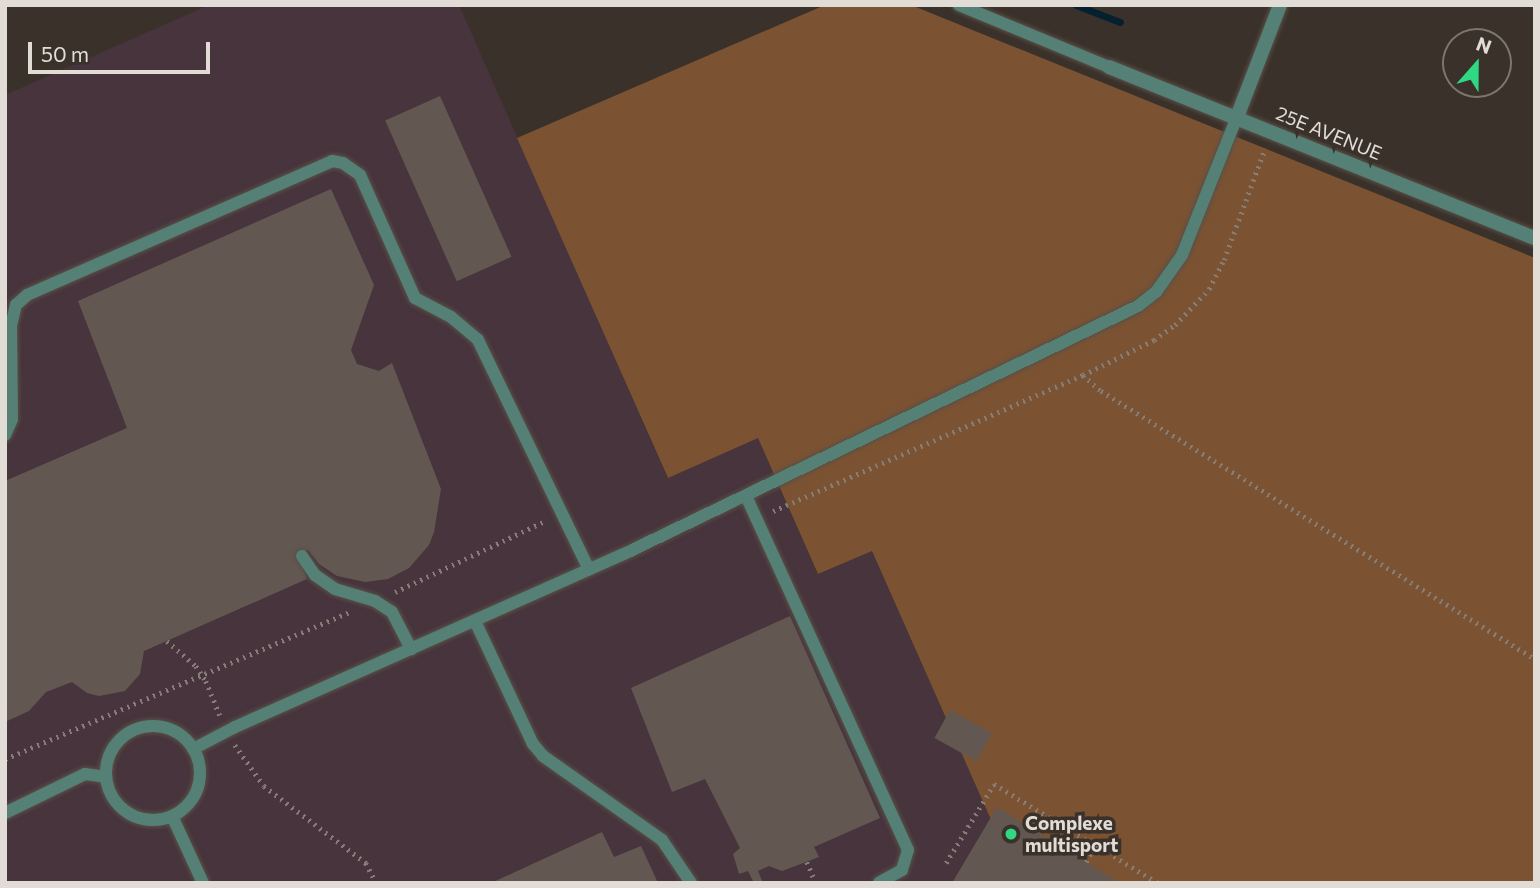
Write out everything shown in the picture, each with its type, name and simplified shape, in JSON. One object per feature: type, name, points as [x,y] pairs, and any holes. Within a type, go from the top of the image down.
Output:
[{"type":"street","points":[[1237,117],[1280,5]]},
{"type":"street","name":"25E AVENUE","points":[[1109,67],[1535,238]]},
{"type":"lane","points":[[959,5],[1109,67]]},
{"type":"lane","points":[[193,749],[589,570],[1112,319],[1156,292],[1182,255],[1237,117]]},
{"type":"lane","points":[[5,435],[12,419],[11,326],[16,305],[27,295],[332,161],[343,163],[360,175],[415,299],[451,317],[478,340],[589,570]]},
{"type":"lane","points":[[746,496],[908,850],[902,870],[879,883]]},
{"type":"lane","points":[[302,556],[315,575],[335,589],[375,601],[392,612],[411,649]]},
{"type":"lane","points":[[475,621],[533,744],[542,756],[662,840],[691,883]]},
{"type":"lane","points":[[153,726],[169,729],[183,737],[193,749],[199,763],[200,779],[195,795],[186,807],[172,816],[158,820],[129,813],[117,804],[106,776],[108,761],[123,737],[138,729],[153,726]]},
{"type":"lane","points":[[5,813],[85,774],[106,776]]},
{"type":"lane","points":[[172,816],[203,883]]},
{"type":"path","points":[[1083,375],[1101,391],[1535,659]]},
{"type":"path","points":[[407,587],[561,513]]},
{"type":"path","points":[[5,760],[358,608]]},
{"type":"path","points":[[167,641],[202,675],[247,767],[264,786],[366,863],[376,883]]},
{"type":"path","points":[[946,863],[995,784],[1158,883]]},
{"type":"path","points":[[1086,862],[1095,845]]},
{"type":"path","points":[[807,862],[816,883]]},
{"type":"shaded area","points":[[209,5],[459,5],[667,477],[758,438],[818,574],[872,551],[1019,883],[5,883],[5,95]]},
{"type":"shaded area","points":[[825,5],[911,5],[1535,258],[1535,883],[1019,883],[872,551],[818,574],[758,438],[668,478],[517,138]]},
{"type":"building","points":[[440,96],[512,257],[457,281],[385,120]]},
{"type":"building","points":[[331,189],[374,285],[351,350],[357,364],[379,371],[392,363],[441,489],[434,532],[429,545],[409,568],[388,579],[365,582],[337,576],[319,564],[308,550],[299,558],[307,579],[144,651],[140,674],[125,691],[99,696],[87,693],[72,682],[46,692],[29,711],[5,722],[5,481],[127,428],[78,301]]},
{"type":"building","points":[[790,616],[880,818],[814,847],[819,857],[782,871],[769,866],[758,871],[763,883],[754,883],[748,871],[739,874],[733,854],[740,848],[705,779],[672,792],[631,688]]},
{"type":"building","points":[[950,710],[992,733],[976,761],[934,738]]},
{"type":"building","name":"Complexe multisport","points":[[997,807],[1086,862],[1120,883],[952,883]]},
{"type":"building","points":[[602,832],[614,857],[641,846],[658,883],[491,883]]},
{"type":"waterway","points":[[1076,5],[1120,22]]},
{"type":"place","name":"Complexe multisport","points":[[1011,834]]}]
